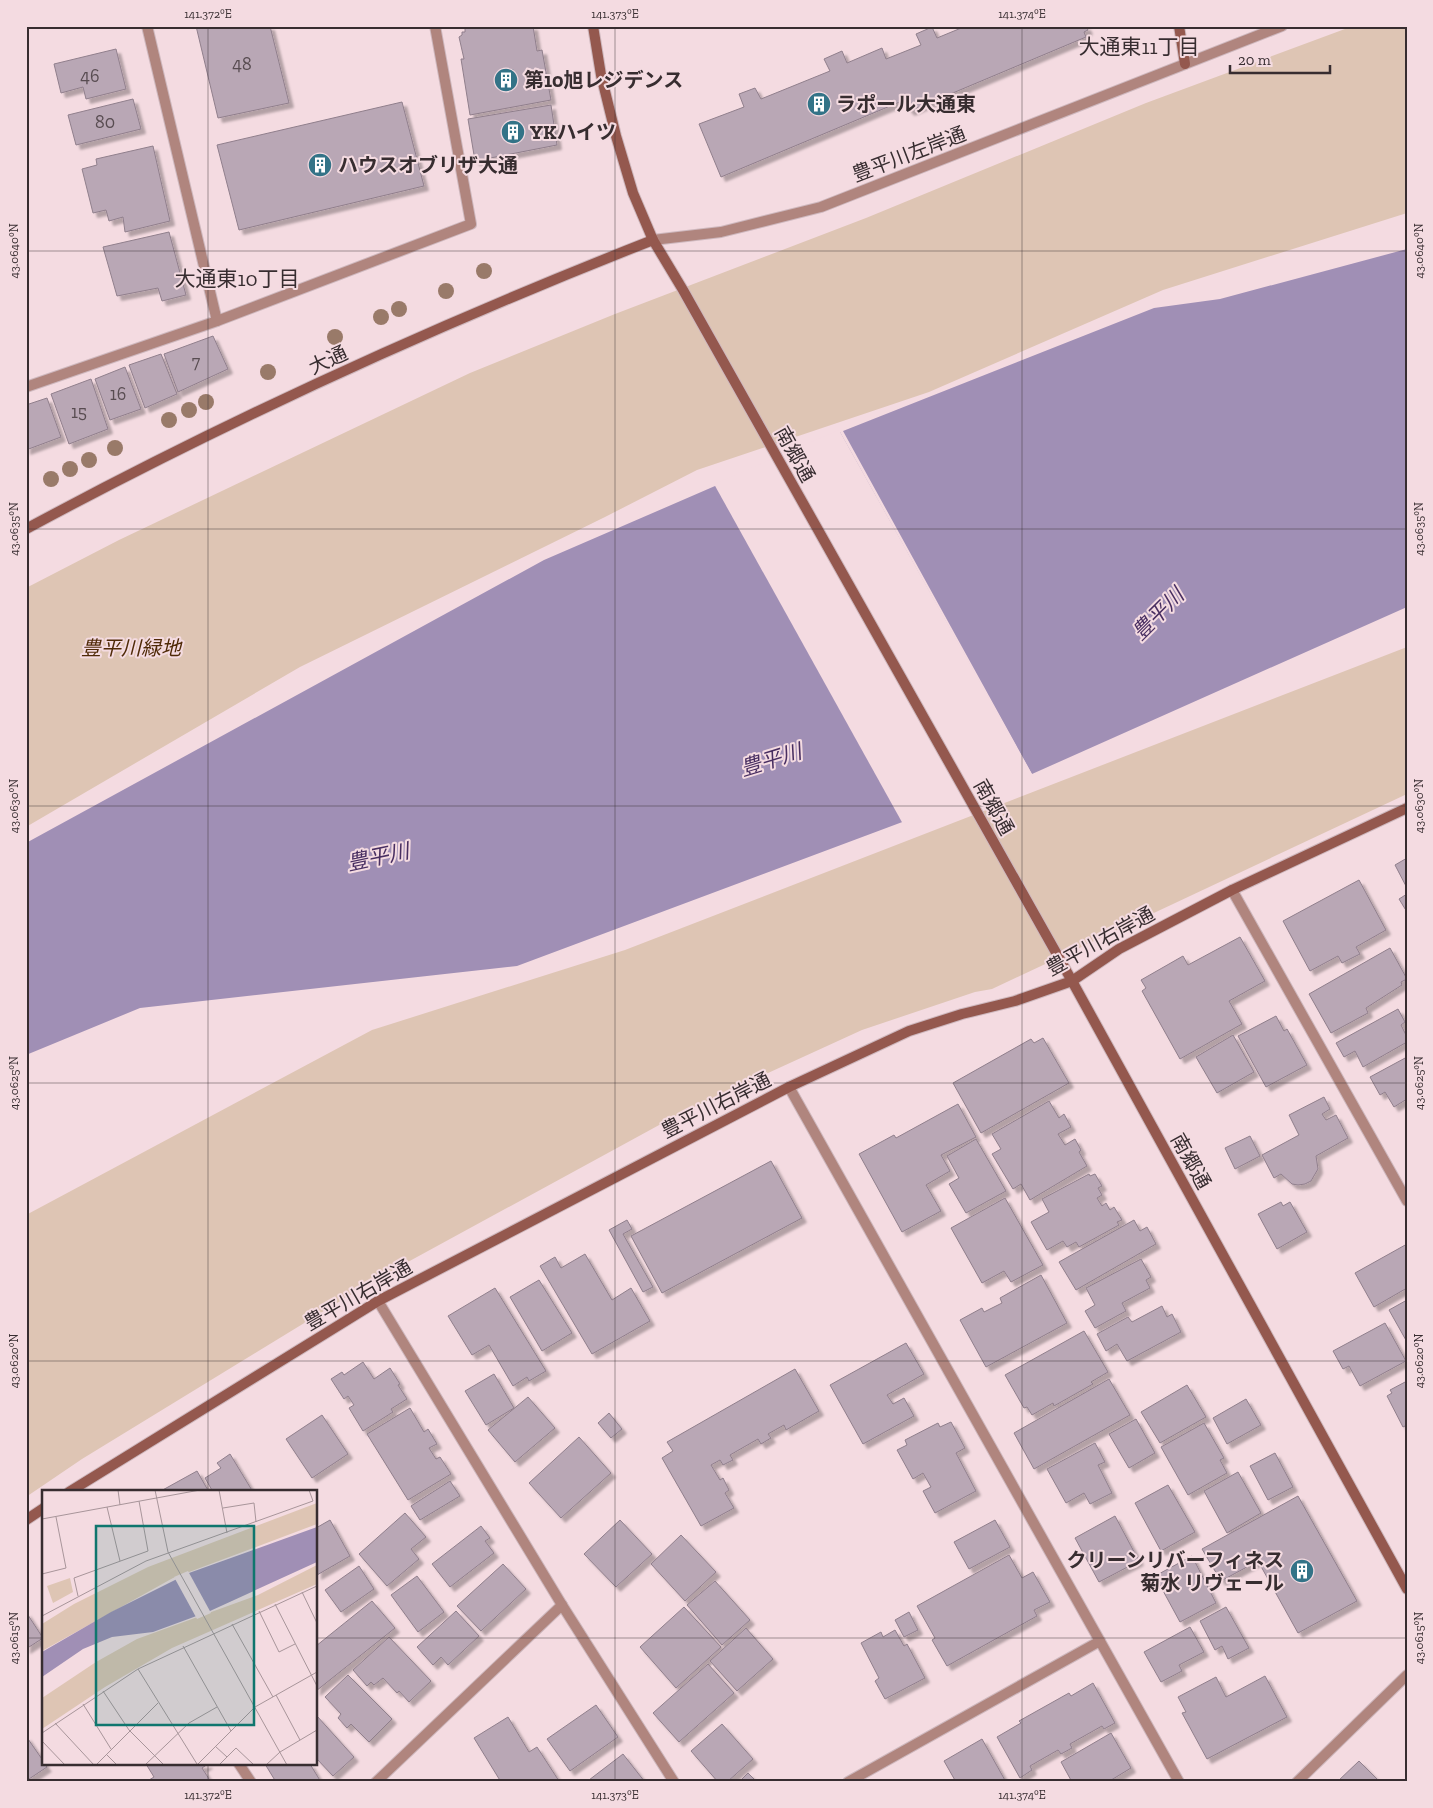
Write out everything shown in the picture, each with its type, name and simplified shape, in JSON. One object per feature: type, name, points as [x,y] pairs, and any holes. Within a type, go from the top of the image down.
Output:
[{"type":"street","points":[[147,26],[217,320]]},
{"type":"street","points":[[26,387],[217,320],[471,224],[435,26]]},
{"type":"street","name":"南郷通","points":[[593,26],[601,75],[616,136],[633,193],[653,240],[683,290],[1072,981],[1407,1589]]},
{"type":"street","points":[[1179,26],[1185,64]]},
{"type":"street","name":"豊平川左岸通","points":[[653,240],[721,232],[753,226],[821,207],[1282,26]]},
{"type":"street","name":"大通","points":[[26,529],[250,415],[454,322],[579,268],[653,240]]},
{"type":"street","name":"豊平川右岸通","points":[[72,1490],[378,1301],[789,1087],[909,1030],[1014,1001],[1072,981],[1120,949],[1232,890],[1407,808]]},
{"type":"street","points":[[1232,890],[1407,1201]]},
{"type":"street","points":[[789,1087],[1179,1782]]},
{"type":"street","points":[[378,1301],[562,1605],[674,1782]]},
{"type":"street","points":[[26,1520],[42,1509]]},
{"type":"street","points":[[376,1782],[562,1605]]},
{"type":"street","points":[[848,1782],[1100,1641]]},
{"type":"street","points":[[1297,1782],[1407,1676]]},
{"type":"street","points":[[240,1766],[251,1782]]},
{"type":"green space","name":"豊平川緑地","points":[[1353,26],[1407,26],[1407,213],[1163,290],[929,392],[697,470],[300,667],[26,827],[26,588],[119,540],[470,373],[615,314],[866,218],[1146,103]]},
{"type":"green space","points":[[1407,647],[1407,794],[992,989],[975,992],[862,1030],[683,1112],[373,1281],[82,1459],[26,1497],[26,1215],[372,1030],[625,950]]},
{"type":"water","name":"豊平川","points":[[1407,249],[1407,607],[1032,774],[843,431],[1154,308],[1220,299]]},
{"type":"water","name":"豊平川","points":[[840,432],[1031,774],[517,966],[140,1008],[26,1055],[26,843],[544,560]]},
{"type":"pier","points":[[839,430],[1033,776],[903,824],[714,484]]},
{"type":"building","points":[[196,26],[270,26],[289,103],[218,118]]},
{"type":"building","name":"第10旭レジデンス","points":[[465,26],[533,26],[537,51],[542,50],[551,100],[470,115],[461,59],[464,59],[459,37],[462,35],[462,32],[465,32]]},
{"type":"building","name":"ラポール大通東","points":[[966,26],[1086,26],[1088,30],[1084,32],[1086,37],[910,111],[902,101],[721,177],[699,124],[744,107],[739,94],[755,88],[761,99],[830,71],[824,59],[842,51],[847,63],[882,48],[886,59],[921,45],[916,34],[932,27],[937,38]]},
{"type":"building","points":[[116,49],[126,89],[86,99],[83,87],[61,93],[54,64]]},
{"type":"building","points":[[133,99],[141,129],[76,145],[68,115]]},
{"type":"building","name":"ハウスオブリザ大通","points":[[402,102],[424,186],[239,230],[217,145]]},
{"type":"building","name":"YKハイツ","points":[[551,105],[557,145],[475,161],[468,119]]},
{"type":"building","points":[[153,146],[170,221],[125,232],[123,217],[109,221],[106,210],[93,213],[82,169],[97,165],[96,159]]},
{"type":"building","points":[[169,232],[186,295],[162,301],[158,288],[117,296],[103,247]]},
{"type":"building","points":[[213,336],[228,369],[178,392],[164,354]]},
{"type":"building","points":[[161,354],[177,394],[145,408],[129,365]]},
{"type":"building","points":[[125,367],[141,409],[110,420],[95,379]]},
{"type":"building","points":[[91,379],[108,429],[69,444],[51,394]]},
{"type":"building","points":[[47,398],[61,437],[26,450],[26,405]]},
{"type":"building","points":[[1407,858],[1407,888],[1395,865]]},
{"type":"building","points":[[1359,880],[1386,930],[1356,947],[1360,954],[1342,963],[1338,956],[1310,971],[1283,921]]},
{"type":"building","points":[[1407,894],[1407,912],[1399,899]]},
{"type":"building","points":[[1240,937],[1265,981],[1229,1001],[1242,1024],[1180,1059],[1142,991],[1146,988],[1141,980],[1183,956],[1188,965]]},
{"type":"building","points":[[1390,948],[1407,979],[1401,982],[1402,985],[1366,1008],[1368,1013],[1331,1033],[1309,994]]},
{"type":"building","points":[[1398,1009],[1405,1022],[1401,1025],[1407,1037],[1407,1042],[1363,1067],[1355,1051],[1344,1057],[1336,1043]]},
{"type":"building","points":[[1276,1016],[1284,1031],[1287,1029],[1307,1065],[1266,1087],[1238,1036]]},
{"type":"building","points":[[1233,1035],[1254,1072],[1217,1093],[1196,1057]]},
{"type":"building","points":[[1043,1038],[1069,1083],[981,1133],[953,1083],[1031,1039],[1034,1043]]},
{"type":"building","points":[[1407,1057],[1407,1099],[1394,1107],[1385,1092],[1380,1095],[1370,1077]]},
{"type":"building","points":[[1324,1097],[1330,1109],[1322,1114],[1326,1120],[1336,1115],[1348,1138],[1316,1156],[1318,1169],[1311,1181],[1298,1185],[1292,1184],[1281,1174],[1274,1178],[1262,1155],[1299,1135],[1289,1115]]},
{"type":"building","points":[[1049,1101],[1059,1118],[1064,1114],[1071,1127],[1058,1134],[1065,1145],[1075,1139],[1081,1150],[1079,1152],[1087,1166],[1030,1200],[1021,1184],[1013,1189],[992,1154],[1001,1149],[992,1134]]},
{"type":"building","points":[[958,1104],[976,1137],[941,1155],[950,1171],[926,1185],[941,1211],[902,1232],[859,1154],[894,1135],[896,1138]]},
{"type":"building","points":[[1250,1136],[1260,1156],[1235,1169],[1225,1148]]},
{"type":"building","points":[[976,1139],[1006,1191],[966,1213],[949,1184],[959,1178],[947,1156]]},
{"type":"building","points":[[771,1161],[802,1218],[662,1293],[631,1236]]},
{"type":"building","points":[[1089,1174],[1090,1176],[1095,1174],[1102,1186],[1098,1188],[1102,1195],[1097,1198],[1102,1206],[1106,1203],[1110,1210],[1114,1207],[1122,1220],[1117,1222],[1119,1225],[1079,1247],[1076,1242],[1067,1247],[1063,1241],[1047,1250],[1031,1222],[1049,1212],[1042,1199]]},
{"type":"building","points":[[1005,1198],[1043,1265],[1011,1282],[1004,1271],[982,1283],[951,1228]]},
{"type":"building","points":[[1281,1202],[1283,1206],[1290,1202],[1307,1232],[1277,1249],[1258,1214]]},
{"type":"building","points":[[627,1220],[632,1229],[623,1234],[653,1287],[643,1292],[609,1230]]},
{"type":"building","points":[[1134,1220],[1140,1231],[1147,1227],[1156,1244],[1076,1290],[1059,1262]]},
{"type":"building","points":[[1407,1244],[1407,1288],[1374,1307],[1355,1273]]},
{"type":"building","points":[[585,1254],[612,1300],[631,1288],[650,1321],[592,1354],[540,1266],[555,1257],[561,1268]]},
{"type":"building","points":[[1141,1259],[1151,1277],[1146,1280],[1150,1288],[1122,1303],[1126,1311],[1095,1328],[1085,1311],[1095,1305],[1086,1288]]},
{"type":"building","points":[[1041,1275],[1067,1323],[986,1367],[960,1320],[982,1308],[984,1312],[1002,1303],[1000,1298]]},
{"type":"building","points":[[539,1280],[572,1333],[542,1351],[510,1297]]},
{"type":"building","points":[[495,1288],[546,1371],[529,1381],[527,1377],[513,1386],[489,1345],[472,1355],[448,1316]]},
{"type":"building","points":[[1407,1300],[1407,1342],[1389,1310]]},
{"type":"building","points":[[1162,1306],[1167,1317],[1172,1314],[1181,1332],[1127,1361],[1117,1344],[1106,1351],[1097,1334],[1128,1317],[1132,1322]]},
{"type":"building","points":[[1385,1323],[1406,1361],[1360,1386],[1349,1366],[1343,1369],[1333,1351]]},
{"type":"building","points":[[1084,1331],[1108,1372],[1091,1382],[1093,1384],[1054,1406],[1053,1403],[1032,1415],[1027,1407],[1024,1408],[1005,1375]]},
{"type":"building","points":[[906,1343],[924,1374],[887,1395],[893,1404],[904,1398],[914,1416],[863,1444],[830,1385]]},
{"type":"building","points":[[363,1362],[374,1379],[390,1368],[407,1399],[391,1409],[393,1412],[363,1431],[349,1408],[354,1405],[348,1396],[344,1399],[331,1379],[342,1372],[344,1375]]},
{"type":"building","points":[[795,1369],[819,1411],[786,1430],[784,1425],[768,1434],[771,1438],[761,1444],[758,1439],[730,1455],[733,1460],[723,1465],[720,1460],[711,1465],[720,1480],[723,1478],[729,1490],[725,1493],[734,1508],[701,1526],[662,1458],[673,1451],[667,1442]]},
{"type":"building","points":[[494,1374],[514,1408],[486,1425],[465,1391]]},
{"type":"building","points":[[1109,1379],[1130,1415],[1034,1469],[1014,1433]]},
{"type":"building","points":[[1407,1381],[1407,1425],[1403,1427],[1387,1396],[1392,1393],[1390,1390]]},
{"type":"building","points":[[1187,1385],[1206,1417],[1160,1443],[1141,1412]]},
{"type":"building","points":[[528,1397],[555,1428],[515,1462],[488,1430]]},
{"type":"building","points":[[1246,1399],[1261,1425],[1227,1444],[1213,1418]]},
{"type":"building","points":[[410,1408],[424,1432],[428,1429],[437,1444],[429,1448],[436,1459],[440,1457],[451,1474],[408,1500],[367,1434]]},
{"type":"building","points":[[609,1413],[622,1429],[611,1438],[598,1423]]},
{"type":"building","points":[[322,1415],[348,1454],[312,1478],[286,1439]]},
{"type":"building","points":[[1136,1419],[1155,1453],[1129,1468],[1109,1434]]},
{"type":"building","points":[[951,1422],[965,1448],[956,1453],[976,1491],[935,1513],[923,1491],[931,1487],[923,1473],[913,1479],[897,1450],[907,1445],[905,1440],[938,1423],[940,1427]]},
{"type":"building","points":[[1204,1423],[1224,1458],[1220,1460],[1227,1473],[1188,1495],[1161,1447]]},
{"type":"building","points":[[579,1437],[611,1473],[561,1518],[529,1483]]},
{"type":"building","points":[[1095,1443],[1105,1462],[1098,1465],[1112,1493],[1090,1504],[1084,1493],[1066,1503],[1047,1469]]},
{"type":"building","points":[[1275,1453],[1293,1487],[1268,1500],[1250,1466]]},
{"type":"building","points":[[230,1454],[252,1490],[212,1490],[205,1478],[221,1468],[217,1463]]},
{"type":"building","points":[[197,1471],[208,1490],[163,1490]]},
{"type":"building","points":[[1238,1472],[1261,1513],[1227,1533],[1204,1491]]},
{"type":"building","points":[[450,1481],[460,1496],[420,1520],[411,1506]]},
{"type":"building","points":[[1168,1485],[1195,1532],[1161,1551],[1135,1503]]},
{"type":"building","name":"クリーンリバーフィネス 菊水 リヴェール","points":[[1298,1496],[1357,1601],[1298,1633],[1258,1561],[1221,1581],[1202,1549]]},
{"type":"building","points":[[405,1513],[426,1537],[411,1549],[419,1559],[387,1586],[359,1554]]},
{"type":"building","points":[[1115,1516],[1139,1561],[1099,1582],[1075,1538]]},
{"type":"building","points":[[330,1520],[350,1556],[318,1574],[318,1527]]},
{"type":"building","points":[[620,1520],[652,1554],[616,1587],[584,1554]]},
{"type":"building","points":[[995,1520],[1010,1547],[969,1569],[954,1542]]},
{"type":"building","points":[[481,1526],[490,1538],[485,1541],[494,1553],[450,1587],[432,1564]]},
{"type":"building","points":[[681,1535],[716,1572],[685,1601],[651,1564]]},
{"type":"building","points":[[1009,1555],[1022,1578],[1033,1572],[1050,1602],[1034,1610],[1037,1616],[947,1666],[932,1640],[935,1638],[917,1606]]},
{"type":"building","points":[[1192,1556],[1216,1603],[1180,1622],[1155,1576]]},
{"type":"building","points":[[503,1564],[526,1589],[481,1631],[457,1606]]},
{"type":"building","points":[[359,1566],[374,1589],[341,1612],[325,1590]]},
{"type":"building","points":[[417,1576],[444,1612],[418,1632],[391,1595]]},
{"type":"building","points":[[715,1581],[750,1620],[722,1645],[687,1605]]},
{"type":"building","points":[[372,1601],[395,1628],[318,1689],[318,1644]]},
{"type":"building","points":[[684,1607],[721,1647],[676,1688],[640,1647]]},
{"type":"building","points":[[1226,1607],[1249,1648],[1228,1659],[1222,1646],[1215,1650],[1200,1621]]},
{"type":"building","points":[[456,1611],[479,1636],[448,1665],[441,1657],[433,1665],[417,1647]]},
{"type":"building","points":[[26,1612],[42,1639],[26,1649]]},
{"type":"building","points":[[909,1612],[918,1630],[904,1637],[895,1620]]},
{"type":"building","points":[[1190,1627],[1204,1652],[1179,1665],[1182,1671],[1161,1682],[1144,1652]]},
{"type":"building","points":[[746,1628],[773,1659],[737,1691],[710,1661]]},
{"type":"building","points":[[895,1630],[904,1646],[907,1644],[925,1678],[885,1699],[875,1681],[879,1678],[861,1643],[881,1632],[883,1637]]},
{"type":"building","points":[[389,1637],[431,1681],[409,1702],[399,1691],[397,1693],[383,1678],[374,1685],[371,1682],[367,1686],[353,1670]]},
{"type":"building","points":[[708,1664],[734,1693],[679,1742],[653,1713]]},
{"type":"building","points":[[348,1675],[392,1719],[369,1742],[351,1724],[347,1728],[338,1718],[341,1714],[325,1697]]},
{"type":"building","points":[[1265,1676],[1287,1717],[1207,1759],[1182,1713],[1186,1712],[1178,1697],[1216,1677],[1226,1697]]},
{"type":"building","points":[[1093,1683],[1115,1723],[1104,1729],[1102,1726],[1070,1744],[1072,1748],[1061,1754],[1058,1750],[1030,1766],[1032,1770],[1020,1778],[997,1737],[1021,1723],[1019,1721],[1069,1693],[1071,1696]]},
{"type":"building","points":[[596,1705],[618,1737],[570,1771],[547,1739]]},
{"type":"building","points":[[318,1717],[354,1757],[333,1776],[318,1760]]},
{"type":"building","points":[[508,1717],[529,1752],[537,1747],[559,1781],[501,1782],[474,1738]]},
{"type":"building","points":[[722,1724],[753,1759],[727,1782],[718,1782],[691,1751]]},
{"type":"building","points":[[1111,1733],[1131,1768],[1108,1782],[1072,1782],[1061,1762]]},
{"type":"building","points":[[26,1736],[42,1759],[42,1766],[47,1767],[26,1781]]},
{"type":"building","points":[[982,1739],[1006,1782],[956,1782],[944,1761]]},
{"type":"building","points":[[623,1754],[645,1782],[590,1782],[589,1780]]},
{"type":"building","points":[[1359,1761],[1380,1782],[1337,1782]]},
{"type":"building","points":[[147,1766],[205,1766],[202,1768],[211,1782],[150,1782],[149,1780],[154,1777]]},
{"type":"building","points":[[266,1766],[311,1766],[321,1782],[276,1782]]},
{"type":"building","points":[[748,1773],[757,1782],[739,1782]]},
{"type":"place","name":"第10旭レジデンス","points":[[506,80]]},
{"type":"place","name":"ラポール大通東","points":[[819,104]]},
{"type":"place","name":"YKハイツ","points":[[513,132]]},
{"type":"place","name":"ハウスオブリザ大通","points":[[320,165]]},
{"type":"place","name":"クリーンリバーフィネス 菊水 リヴェール","points":[[1302,1571]]},
{"type":"district","name":"大通東11丁目","points":[[1139,47]]},
{"type":"district","name":"大通東10丁目","points":[[237,279]]}]
